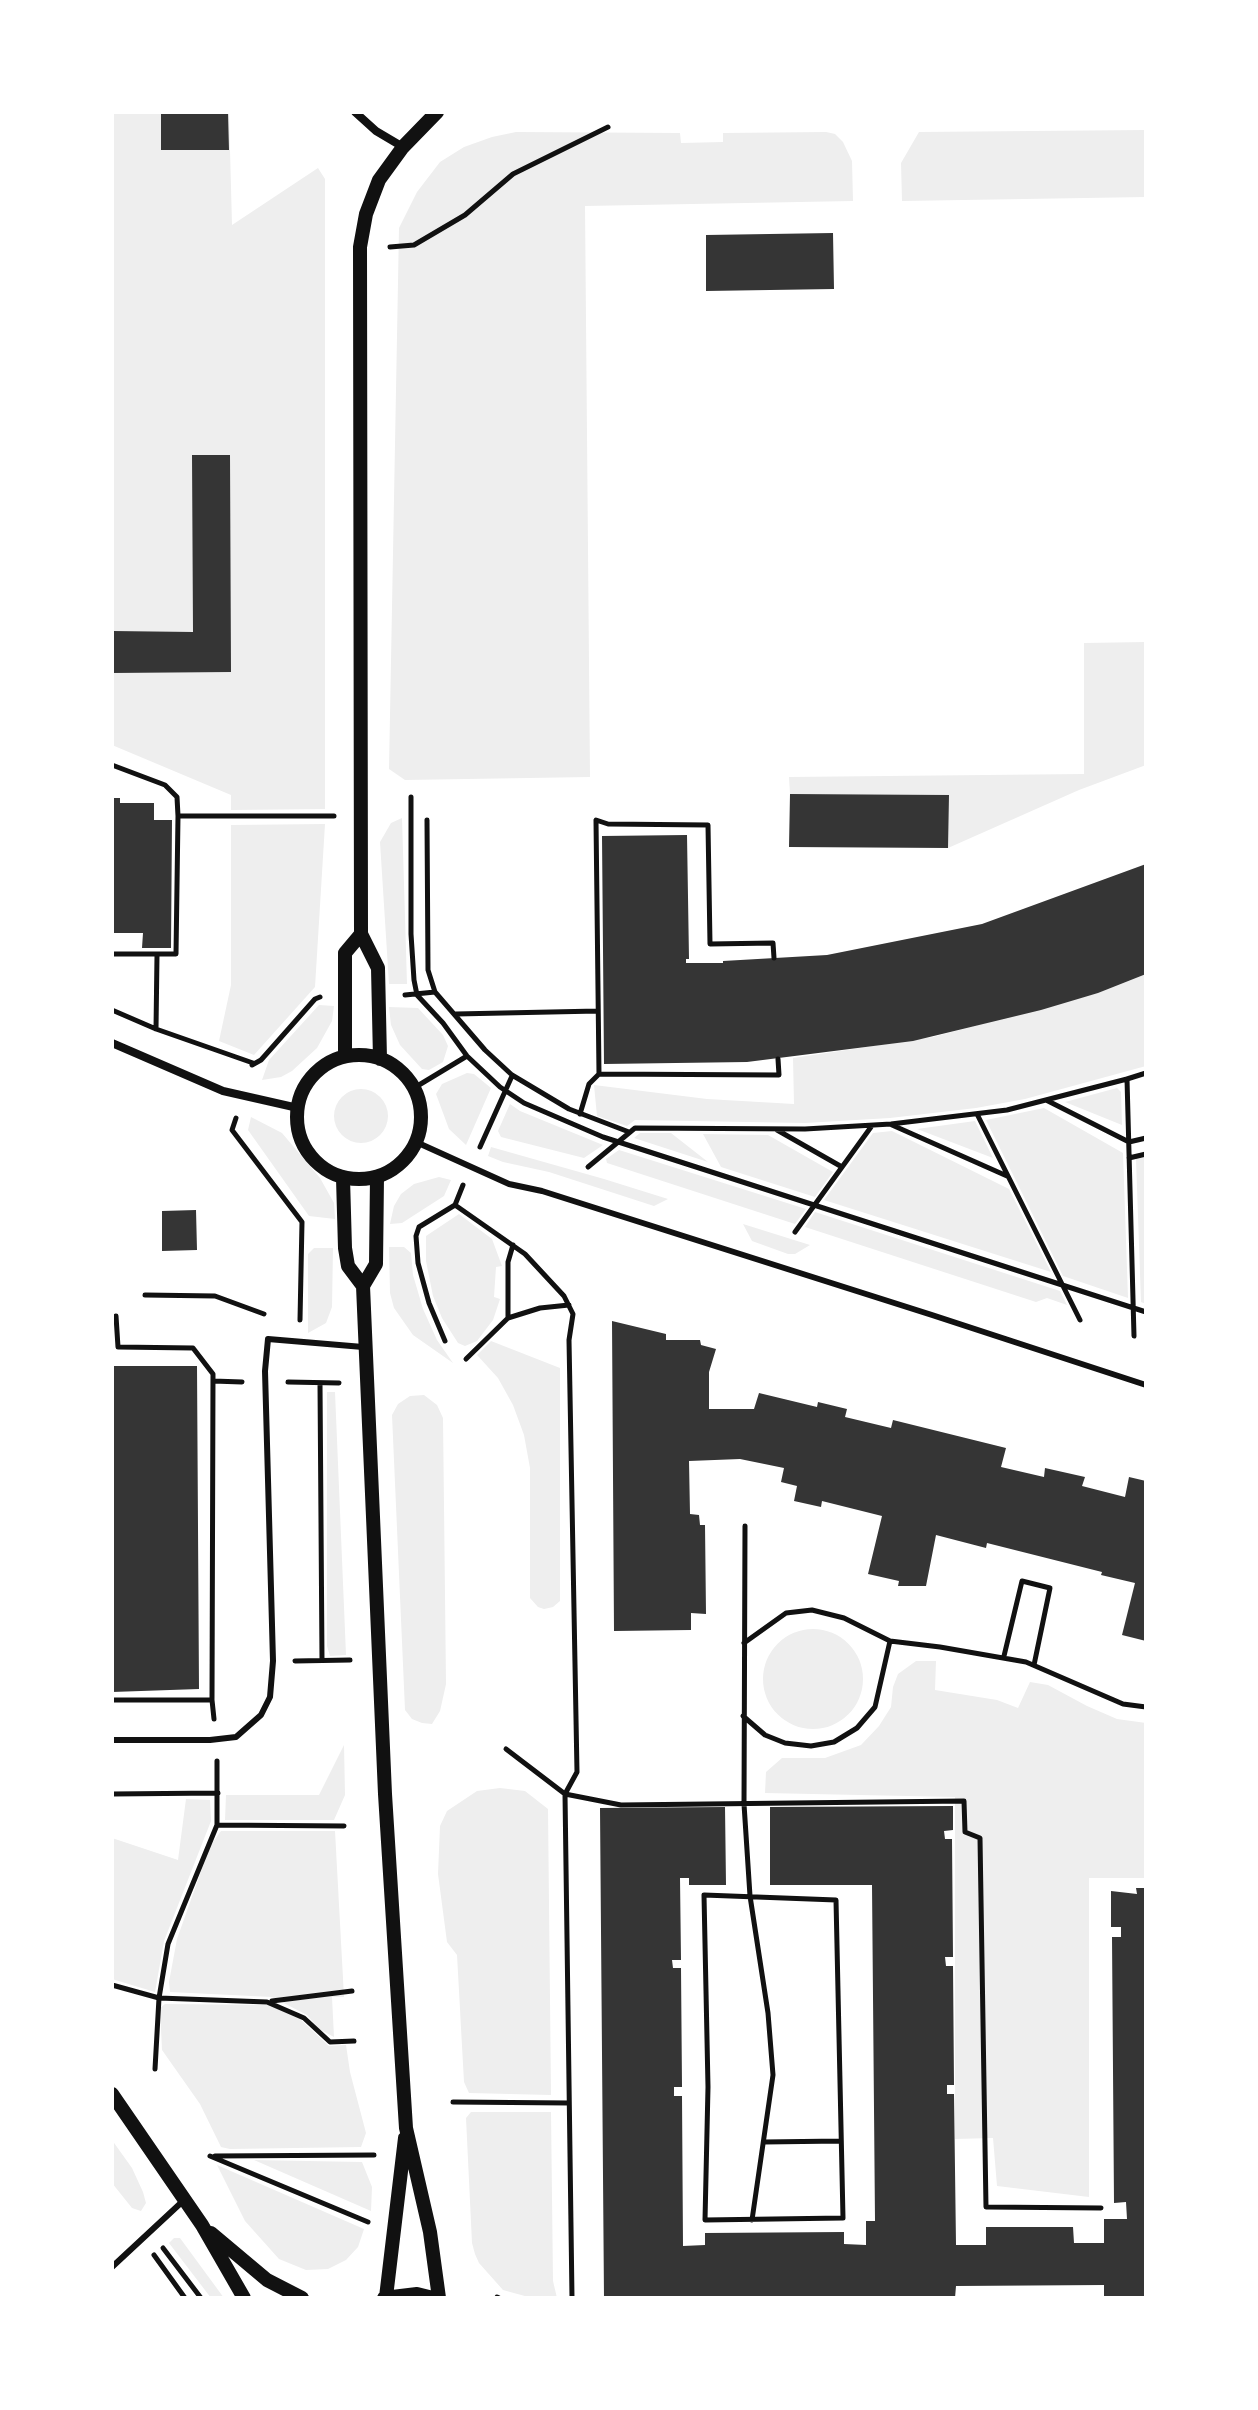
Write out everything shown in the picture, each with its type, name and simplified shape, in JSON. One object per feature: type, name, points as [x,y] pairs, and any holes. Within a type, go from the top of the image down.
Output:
[{"type":"street","points":[[355,112],[376,131],[403,147]]},
{"type":"street","points":[[380,1059],[378,968],[361,934],[360,247],[366,214],[379,180],[403,147],[437,112]]},
{"type":"street","points":[[345,1056],[345,953],[361,934]]},
{"type":"street","points":[[112,1043],[223,1091],[298,1108]]},
{"type":"street","points":[[363,1055],[380,1059],[399,1070],[414,1088],[420,1105],[416,1142],[406,1158],[393,1170],[360,1180],[343,1178],[327,1171],[303,1146],[298,1130],[301,1093],[312,1076],[327,1064],[345,1056],[363,1055]]},
{"type":"street","points":[[377,1177],[376,1264],[363,1286],[385,1794],[406,2128],[430,2232],[439,2298]]},
{"type":"street","points":[[343,1178],[348,1266],[363,1286]]},
{"type":"street","points":[[112,2094],[202,2225],[244,2298]]},
{"type":"street","points":[[406,2128],[385,2298],[417,2294],[433,2298]]},
{"type":"street","points":[[202,2225],[267,2280],[302,2298]]},
{"type":"lane","points":[[416,1142],[509,1184],[572,1201],[1146,1385]]},
{"type":"lane","points":[[112,1740],[236,1737],[261,1715],[270,1697],[273,1661],[265,1371],[268,1339],[366,1348]]},
{"type":"lane","points":[[112,2267],[184,2200]]},
{"type":"path","points":[[390,247],[414,245],[465,215],[513,174],[608,127]]},
{"type":"path","points":[[112,765],[165,785],[177,797],[178,816],[176,954],[112,954]]},
{"type":"path","points":[[411,797],[411,934],[417,995],[467,1056],[504,1089],[524,1103],[619,1142],[1146,1312]]},
{"type":"path","points":[[178,816],[334,816]]},
{"type":"path","points":[[427,820],[428,970],[435,992],[485,1050],[512,1075],[539,1094],[580,1114],[630,1132]]},
{"type":"path","points":[[599,1074],[596,820],[608,824],[708,825],[710,944],[773,943],[774,958]]},
{"type":"path","points":[[156,1029],[157,955]]},
{"type":"path","points":[[403,996],[435,992]]},
{"type":"path","points":[[112,1010],[253,1063],[261,1060],[315,999],[325,996]]},
{"type":"path","points":[[456,1014],[598,1011]]},
{"type":"path","points":[[414,1088],[467,1056]]},
{"type":"path","points":[[580,1114],[589,1084],[599,1074],[779,1075],[778,1059]]},
{"type":"path","points":[[248,1077],[253,1063]]},
{"type":"path","points":[[588,1167],[635,1128],[776,1129],[891,1124],[977,1114],[1046,1100],[1146,1073]]},
{"type":"path","points":[[445,1341],[429,1303],[418,1263],[416,1236],[419,1227],[455,1205],[512,1075]]},
{"type":"path","points":[[1127,1079],[1134,1336]]},
{"type":"path","points":[[1046,1100],[1129,1142],[1146,1138]]},
{"type":"path","points":[[237,1113],[232,1130],[302,1222],[300,1341]]},
{"type":"path","points":[[977,1114],[1080,1320]]},
{"type":"path","points":[[891,1124],[1008,1176]]},
{"type":"path","points":[[795,1232],[871,1126]]},
{"type":"path","points":[[776,1129],[842,1167]]},
{"type":"path","points":[[1129,1158],[1146,1154]]},
{"type":"path","points":[[455,1205],[513,1245],[544,1274],[573,1314],[569,1340],[577,1772],[565,1794],[572,2298]]},
{"type":"path","points":[[508,1318],[508,1262],[513,1245]]},
{"type":"path","points":[[145,1295],[215,1296],[273,1316]]},
{"type":"path","points":[[466,1359],[508,1318],[540,1308],[569,1305]]},
{"type":"path","points":[[116,1316],[118,1347],[193,1348],[213,1374],[212,1700],[217,1739],[217,1825],[168,1944],[159,1998],[155,2069]]},
{"type":"path","points":[[286,1320],[300,1320]]},
{"type":"path","points":[[320,1383],[322,1660]]},
{"type":"path","points":[[745,1526],[744,1804],[750,1896],[768,2013],[773,2075],[752,2220]]},
{"type":"path","points":[[1004,1656],[1022,1581],[1050,1588],[1034,1665]]},
{"type":"path","points":[[743,1644],[786,1613],[812,1610],[844,1618],[890,1641],[1004,1656],[1034,1665],[1123,1704],[1146,1707]]},
{"type":"path","points":[[743,1716],[765,1735],[785,1743],[811,1746],[834,1742],[857,1728],[875,1707],[890,1641]]},
{"type":"path","points":[[273,1661],[350,1660]]},
{"type":"path","points":[[112,1700],[212,1700]]},
{"type":"path","points":[[506,1749],[565,1794],[621,1805],[964,1801],[965,1832],[980,1838],[986,2207],[1101,2208]]},
{"type":"path","points":[[112,1794],[218,1793]]},
{"type":"path","points":[[217,1825],[344,1826]]},
{"type":"path","points":[[704,1895],[836,1900],[841,2141],[843,2218],[705,2220],[708,2087],[704,1895]]},
{"type":"path","points":[[112,1985],[159,1998],[267,2002],[352,1991]]},
{"type":"path","points":[[267,2002],[304,2018],[330,2042],[354,2041]]},
{"type":"path","points":[[453,2102],[569,2103]]},
{"type":"path","points":[[764,2142],[841,2141]]},
{"type":"path","points":[[374,2155],[210,2156],[374,2225]]},
{"type":"shaded area","points":[[112,112],[229,112],[232,225],[318,168],[325,179],[325,809],[231,810],[231,795],[112,745]]},
{"type":"shaded area","points":[[1146,130],[1146,197],[902,201],[901,163],[919,132]]},
{"type":"shaded area","points":[[516,132],[680,133],[681,143],[723,142],[723,133],[826,132],[835,134],[843,142],[852,161],[853,201],[585,206],[590,777],[405,780],[389,769],[399,228],[417,192],[440,162],[464,147]]},
{"type":"shaded area","points":[[1146,642],[1146,765],[1079,790],[948,848],[948,795],[790,794],[789,777],[1084,774],[1084,643]]},
{"type":"shaded area","points":[[402,818],[407,984],[389,984],[380,842],[391,823]]},
{"type":"shaded area","points":[[325,824],[315,987],[254,1055],[219,1041],[231,985],[231,825]]},
{"type":"shaded area","points":[[1146,974],[1146,1066],[1025,1099],[890,1118],[805,1123],[635,1120],[627,1126],[597,1116],[594,1085],[707,1099],[794,1104],[793,1058],[933,1037],[1098,993]]},
{"type":"shaded area","points":[[319,1005],[334,1006],[332,1021],[317,1048],[292,1071],[281,1077],[262,1080],[269,1060]]},
{"type":"shaded area","points":[[389,1007],[418,1008],[443,1035],[448,1046],[443,1062],[429,1070],[422,1069],[400,1045],[391,1025]]},
{"type":"shaded area","points":[[467,1073],[474,1074],[491,1088],[466,1145],[449,1129],[436,1094],[442,1084]]},
{"type":"shaded area","points":[[1117,1088],[1121,1092],[1122,1125],[1065,1102]]},
{"type":"shaded area","points":[[361,1089],[380,1097],[388,1116],[380,1135],[361,1143],[342,1135],[334,1116],[342,1097]]},
{"type":"shaded area","points":[[510,1104],[603,1145],[584,1158],[501,1137],[498,1131]]},
{"type":"shaded area","points":[[1044,1108],[1123,1153],[1128,1298],[1063,1276],[986,1120]]},
{"type":"shaded area","points":[[251,1117],[282,1133],[320,1178],[334,1203],[335,1219],[309,1216],[248,1130]]},
{"type":"shaded area","points":[[975,1121],[993,1158],[917,1129]]},
{"type":"shaded area","points":[[892,1131],[1009,1189],[1051,1272],[824,1200],[873,1133]]},
{"type":"shaded area","points":[[640,1133],[671,1133],[708,1162],[634,1138]]},
{"type":"shaded area","points":[[703,1134],[768,1135],[833,1172],[815,1197],[721,1167]]},
{"type":"shaded area","points":[[491,1147],[668,1199],[654,1206],[549,1172],[503,1162],[488,1156]]},
{"type":"shaded area","points":[[619,1150],[806,1209],[795,1224],[607,1163],[606,1159]]},
{"type":"shaded area","points":[[1146,1157],[1146,1304],[1141,1302],[1136,1159]]},
{"type":"shaded area","points":[[439,1177],[451,1180],[444,1196],[402,1223],[390,1224],[394,1206],[401,1194],[414,1184]]},
{"type":"shaded area","points":[[815,1212],[1060,1291],[1067,1305],[1047,1298],[1036,1302],[805,1227]]},
{"type":"shaded area","points":[[459,1214],[492,1239],[502,1266],[496,1267],[494,1297],[500,1299],[493,1320],[477,1341],[465,1346],[458,1343],[442,1318],[433,1296],[426,1261],[426,1236]]},
{"type":"shaded area","points":[[743,1224],[810,1245],[795,1254],[788,1254],[752,1241]]},
{"type":"shaded area","points":[[389,1247],[404,1247],[411,1253],[413,1275],[423,1309],[437,1340],[453,1363],[413,1335],[394,1308],[390,1293]]},
{"type":"shaded area","points":[[314,1248],[333,1248],[332,1307],[326,1323],[308,1333],[308,1254]]},
{"type":"shaded area","points":[[491,1341],[560,1368],[560,1601],[544,1609],[530,1598],[530,1468],[524,1435],[513,1405],[498,1378],[477,1355]]},
{"type":"shaded area","points":[[327,1392],[335,1392],[346,1655],[330,1656],[327,1646]]},
{"type":"shaded area","points":[[424,1395],[437,1405],[443,1418],[446,1684],[440,1711],[432,1724],[412,1719],[405,1710],[392,1415],[398,1404],[410,1396]]},
{"type":"shaded area","points":[[813,1629],[832,1633],[848,1644],[859,1660],[863,1679],[859,1698],[848,1714],[832,1725],[813,1729],[794,1725],[778,1714],[767,1698],[763,1679],[767,1660],[778,1644],[794,1633]]},
{"type":"shaded area","points":[[916,1661],[936,1661],[935,1690],[997,1700],[1018,1708],[1030,1682],[1048,1685],[1117,1719],[1146,1723],[1146,1878],[1089,1878],[1089,2197],[997,2186],[993,2138],[955,2139],[955,1797],[765,1793],[766,1772],[782,1758],[825,1758],[861,1745],[891,1707],[898,1674]]},
{"type":"shaded area","points":[[344,1745],[345,1795],[334,1820],[225,1820],[226,1795],[319,1795]]},
{"type":"shaded area","points":[[500,1788],[525,1791],[548,1809],[551,2095],[469,2093],[464,2082],[457,1955],[447,1942],[438,1874],[440,1826],[447,1811],[477,1791]]},
{"type":"shaded area","points":[[186,1799],[210,1800],[211,1821],[164,1941],[155,1992],[112,1979],[112,1838],[178,1860]]},
{"type":"shaded area","points":[[221,1831],[335,1831],[344,1997],[332,1997],[334,2037],[319,2029],[307,2015],[272,1997],[170,1992],[177,1939],[210,1846]]},
{"type":"shaded area","points":[[165,2004],[271,2005],[300,2019],[329,2046],[346,2045],[366,2133],[361,2147],[221,2147],[200,2104],[162,2050],[160,2008]]},
{"type":"shaded area","points":[[471,2112],[551,2112],[553,2281],[557,2298],[532,2298],[503,2290],[479,2263],[472,2243],[466,2118]]},
{"type":"shaded area","points":[[112,2140],[132,2168],[143,2192],[146,2203],[141,2211],[132,2208],[112,2183]]},
{"type":"shaded area","points":[[254,2160],[362,2162],[372,2187],[371,2211]]},
{"type":"shaded area","points":[[217,2165],[364,2229],[358,2247],[346,2260],[328,2269],[306,2270],[279,2259],[245,2221]]},
{"type":"shaded area","points":[[174,2238],[180,2238],[224,2298],[211,2298],[169,2243]]},
{"type":"building","points":[[161,112],[228,112],[229,150],[161,150]]},
{"type":"building","points":[[833,233],[834,289],[706,291],[706,235]]},
{"type":"building","points":[[192,455],[230,455],[231,672],[112,673],[112,631],[193,632]]},
{"type":"building","points":[[790,794],[949,795],[948,848],[789,847]]},
{"type":"building","points":[[112,798],[120,798],[120,803],[154,803],[154,820],[172,820],[171,948],[142,948],[143,933],[112,933]]},
{"type":"building","points":[[687,835],[689,959],[686,963],[827,955],[982,924],[1146,864],[1146,974],[1098,993],[1041,1010],[913,1041],[747,1062],[604,1064],[602,836]]},
{"type":"building","points":[[196,1210],[197,1250],[162,1251],[162,1211]]},
{"type":"building","points":[[612,1321],[666,1334],[666,1340],[700,1340],[701,1345],[716,1349],[709,1372],[709,1409],[754,1409],[759,1393],[817,1407],[818,1402],[847,1409],[845,1417],[891,1428],[893,1420],[1006,1448],[1001,1467],[1044,1477],[1045,1468],[1085,1477],[1082,1486],[1125,1497],[1129,1477],[1146,1481],[1146,1641],[1122,1635],[1135,1583],[987,1543],[986,1548],[936,1535],[926,1586],[898,1586],[899,1581],[868,1574],[882,1516],[822,1501],[821,1507],[794,1501],[797,1486],[781,1482],[784,1468],[740,1459],[689,1461],[690,1514],[699,1515],[700,1525],[705,1525],[706,1614],[691,1613],[691,1630],[614,1631]]},
{"type":"building","points":[[112,1366],[197,1366],[199,1689],[112,1692]]},
{"type":"building","points":[[953,1806],[953,1830],[944,1831],[945,1839],[952,1839],[953,1957],[945,1957],[946,1966],[953,1966],[954,2085],[947,2085],[947,2094],[954,2094],[956,2245],[986,2245],[986,2227],[1073,2227],[1074,2243],[1104,2243],[1104,2219],[1127,2219],[1126,2202],[1114,2203],[1112,1937],[1121,1937],[1121,1927],[1111,1927],[1111,1891],[1137,1894],[1136,1888],[1146,1888],[1146,2298],[1104,2298],[1104,2285],[956,2286],[955,2298],[604,2298],[600,1808],[725,1807],[726,1885],[689,1885],[689,1878],[680,1878],[681,1960],[672,1960],[673,1968],[681,1968],[682,2087],[674,2087],[674,2096],[682,2096],[683,2246],[705,2245],[705,2233],[844,2232],[844,2244],[866,2245],[866,2221],[875,2221],[872,1885],[770,1885],[770,1807]]}]
